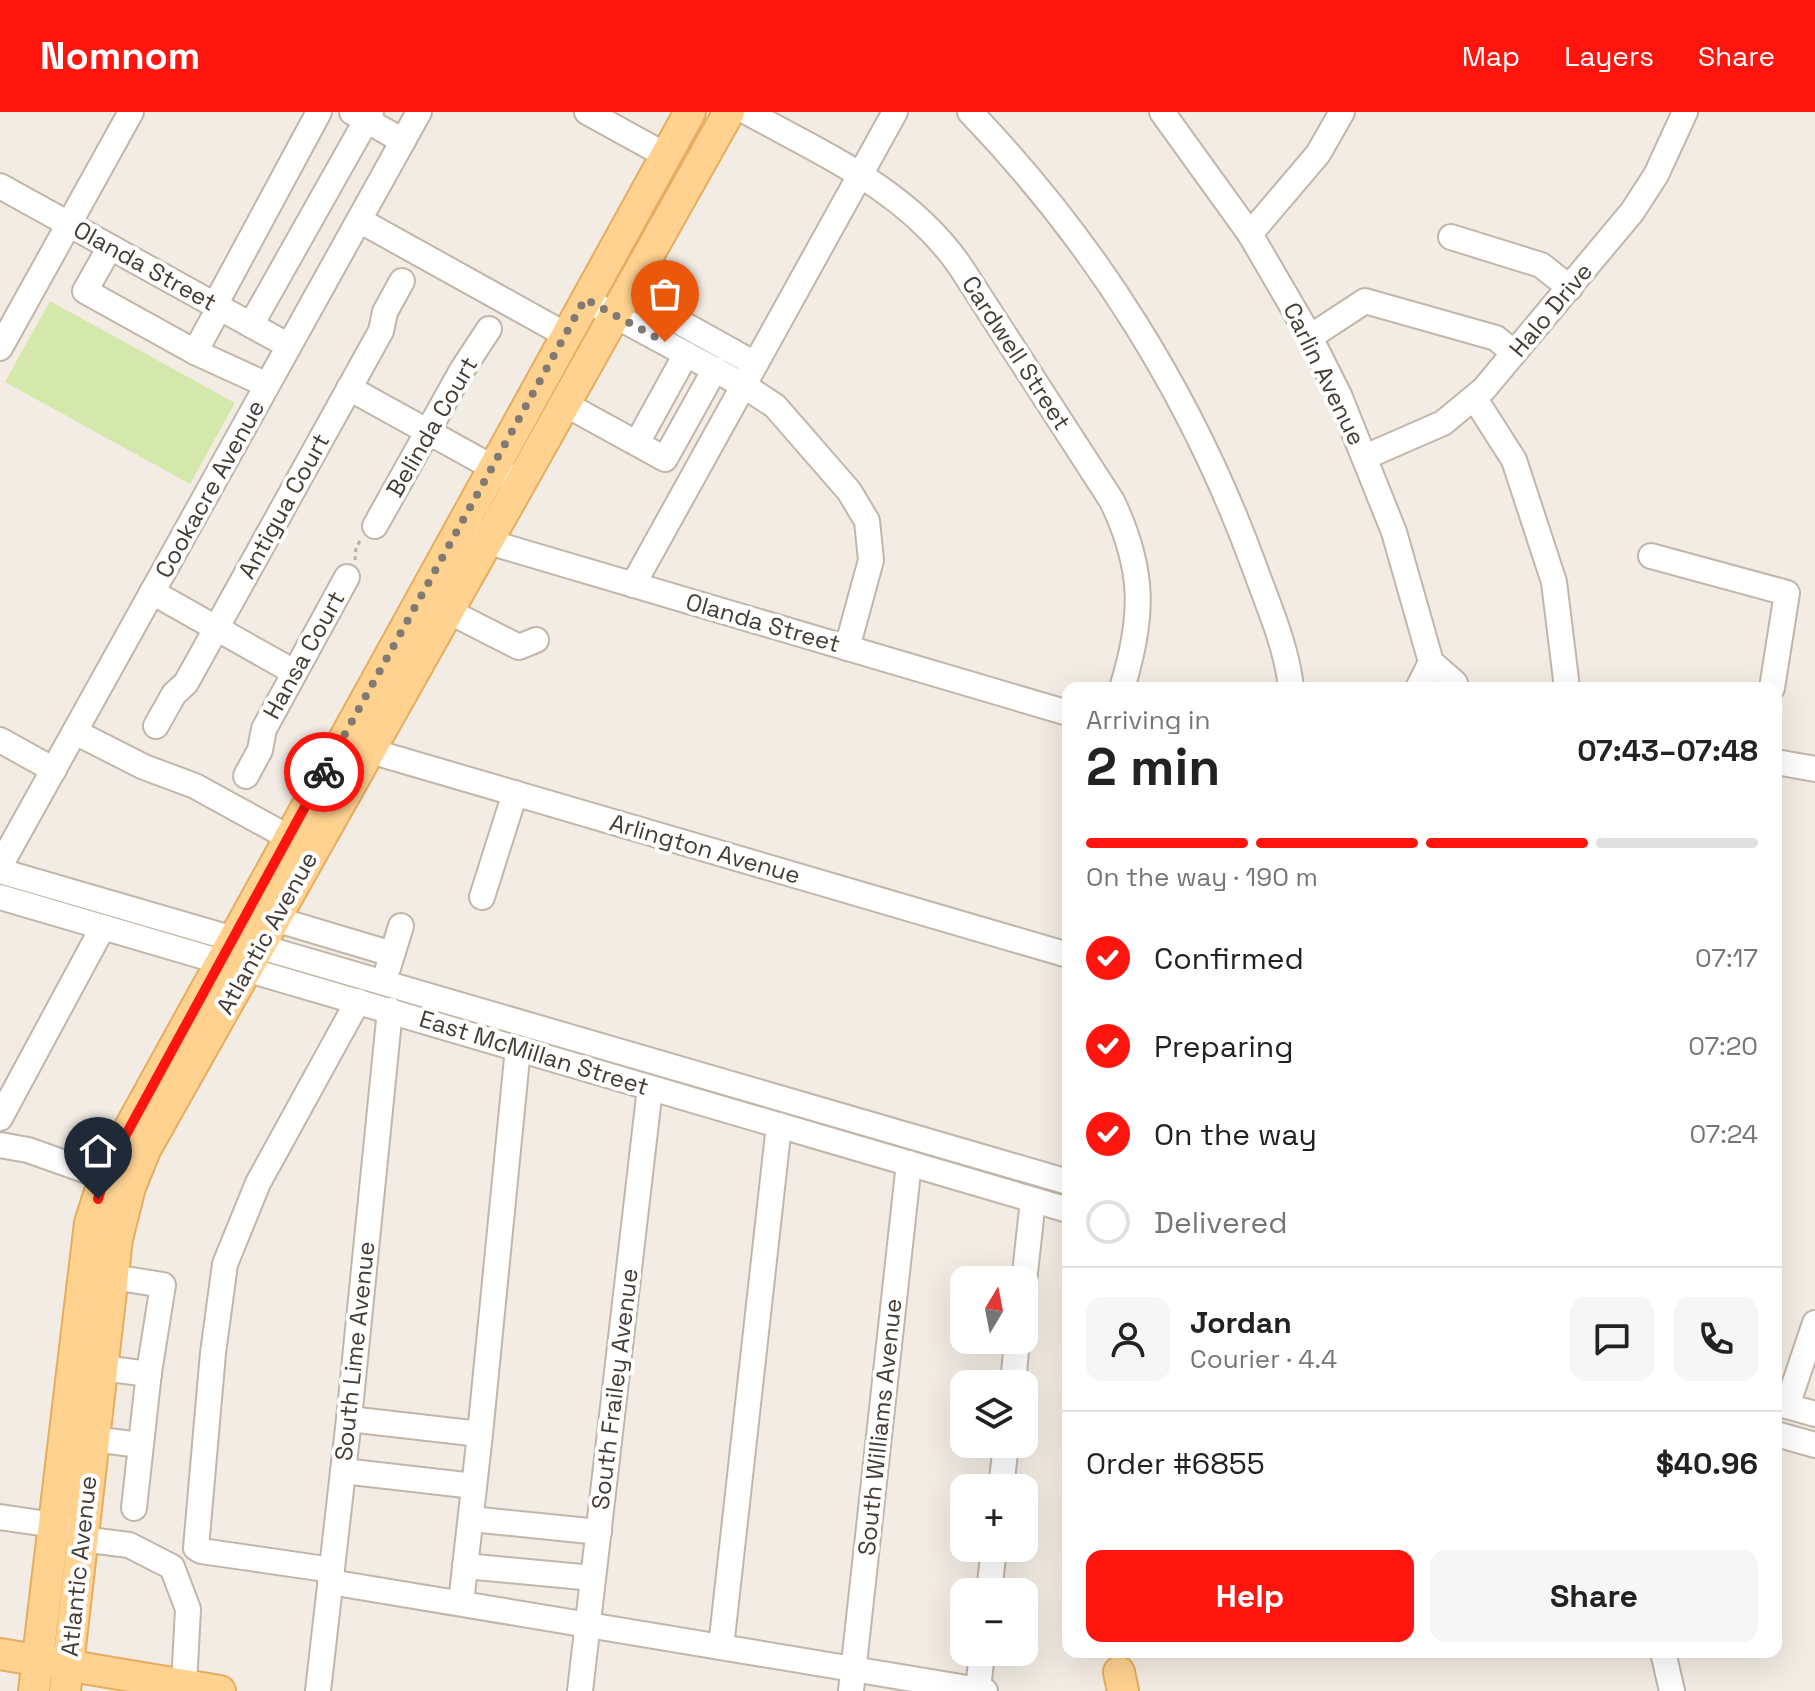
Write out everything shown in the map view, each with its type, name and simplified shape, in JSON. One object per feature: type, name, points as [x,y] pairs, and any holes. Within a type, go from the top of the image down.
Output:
[{"type":"main road","name":"Atlantic Avenue","points":[[66,1678],[90,1223],[118,1182],[247,947],[358,741],[462,524],[690,112]]},
{"type":"main road","name":"Atlantic Avenue","points":[[247,947],[288,837],[448,611],[729,112]]},
{"type":"main road","name":"Atlantic Avenue","points":[[34,1691],[37,1661],[93,1439],[117,1239],[118,1182]]},
{"type":"main road","points":[[0,1654],[37,1661],[66,1678],[220,1691]]},
{"type":"street","points":[[0,348],[131,112]]},
{"type":"street","name":"Cookacre Avenue","points":[[0,869],[419,112]]},
{"type":"street","points":[[587,112],[665,155]]},
{"type":"street","name":"Cardwell Street","points":[[747,112],[860,175],[919,217],[948,250],[1112,501],[1133,553],[1139,591],[1135,642],[1124,682]]},
{"type":"street","points":[[633,585],[895,112]]},
{"type":"street","points":[[970,112],[1002,145],[1092,255],[1174,388],[1223,486],[1241,531],[1267,601],[1289,682]]},
{"type":"street","name":"Carlin Avenue","points":[[1162,112],[1250,234],[1310,337],[1339,395],[1399,545],[1431,662],[1454,682]]},
{"type":"street","points":[[1250,234],[1318,154],[1342,112]]},
{"type":"street","name":"Halo Drive","points":[[1365,457],[1443,423],[1475,399],[1645,194],[1682,113]]},
{"type":"street","points":[[195,352],[310,115]]},
{"type":"street","points":[[251,325],[363,115],[403,141]]},
{"type":"street","name":"Olanda Street","points":[[0,186],[289,346]]},
{"type":"street","points":[[359,220],[566,335]]},
{"type":"street","points":[[1451,237],[1541,265],[1570,288]]},
{"type":"street","points":[[110,247],[85,291],[195,352],[267,385]]},
{"type":"street","name":"Antigua Court","points":[[156,726],[174,694],[186,683],[381,331],[385,312],[402,281]]},
{"type":"street","points":[[634,281],[662,297],[676,320],[703,335],[749,374],[849,491],[863,513],[870,534],[871,560],[847,648]]},
{"type":"street","points":[[585,299],[715,369],[749,374]]},
{"type":"street","points":[[1310,337],[1365,301],[1496,338],[1514,353]]},
{"type":"street","name":"Belinda Court","points":[[375,526],[462,370],[489,329]]},
{"type":"street","points":[[637,443],[703,335]]},
{"type":"street","points":[[565,404],[665,459],[715,369]]},
{"type":"street","points":[[349,388],[521,482]]},
{"type":"street","points":[[1475,399],[1514,460],[1554,582],[1566,682]]},
{"type":"street","name":"Olanda Street","points":[[462,524],[502,546],[1062,711]]},
{"type":"street","points":[[1651,556],[1787,593],[1773,682]]},
{"type":"street","name":"Hansa Court","points":[[246,776],[260,750],[264,729],[347,577]]},
{"type":"street","points":[[152,592],[294,672]]},
{"type":"street","points":[[448,611],[519,647],[536,640]]},
{"type":"street","points":[[1421,682],[1431,662]]},
{"type":"street","points":[[75,732],[144,767],[195,786],[288,837]]},
{"type":"street","points":[[0,740],[54,770]]},
{"type":"street","name":"Arlington Avenue","points":[[358,741],[384,755],[1062,953]]},
{"type":"street","points":[[1782,763],[1815,769]]},
{"type":"street","points":[[482,897],[515,793]]},
{"type":"street","name":"East McMillan Street","points":[[0,869],[247,947],[384,982],[1062,1180]]},
{"type":"street","name":"East McMillan Street","points":[[0,897],[103,927],[247,947],[358,1001],[1062,1208]]},
{"type":"street","points":[[384,982],[401,926]]},
{"type":"street","points":[[0,1118],[103,927]]},
{"type":"street","points":[[247,947],[392,954]]},
{"type":"street","points":[[358,1001],[258,1183],[225,1264],[213,1353],[196,1548],[461,1603],[721,1647],[852,1680],[985,1691]]},
{"type":"street","name":"South Lime Avenue","points":[[318,1691],[390,1010]]},
{"type":"street","points":[[461,1603],[518,1048]]},
{"type":"street","name":"South Frailey Avenue","points":[[580,1691],[650,1088]]},
{"type":"street","points":[[721,1647],[779,1125]]},
{"type":"street","points":[[0,1145],[28,1150],[118,1182]]},
{"type":"street","name":"South Williams Avenue","points":[[852,1680],[909,1163]]},
{"type":"street","points":[[1026,1266],[1033,1200]]},
{"type":"street","points":[[113,1277],[163,1285],[149,1374],[134,1508]]},
{"type":"street","points":[[1815,1323],[1782,1404],[1815,1414]]},
{"type":"street","points":[[102,1368],[149,1374]]},
{"type":"street","points":[[349,1419],[480,1434]]},
{"type":"street","points":[[1782,1436],[1815,1445]]},
{"type":"street","points":[[93,1439],[140,1445]]},
{"type":"street","points":[[343,1471],[474,1486]]},
{"type":"street","points":[[0,1517],[129,1545],[172,1567],[188,1609],[186,1687]]},
{"type":"street","points":[[471,1519],[599,1532]]},
{"type":"street","points":[[465,1566],[593,1578]]},
{"type":"street","points":[[1664,1658],[1672,1691]]},
{"type":"street","points":[[978,1690],[981,1666]]},
{"type":"path","points":[[347,577],[354,570],[356,548],[369,525],[375,526]]},
{"type":"green space","points":[[50,301],[235,403],[190,484],[5,382]]},
{"type":"way so far","points":[[324,772],[585,299],[665,342]]},
{"type":"route","points":[[98,1199],[112,1159],[324,772]]}]
